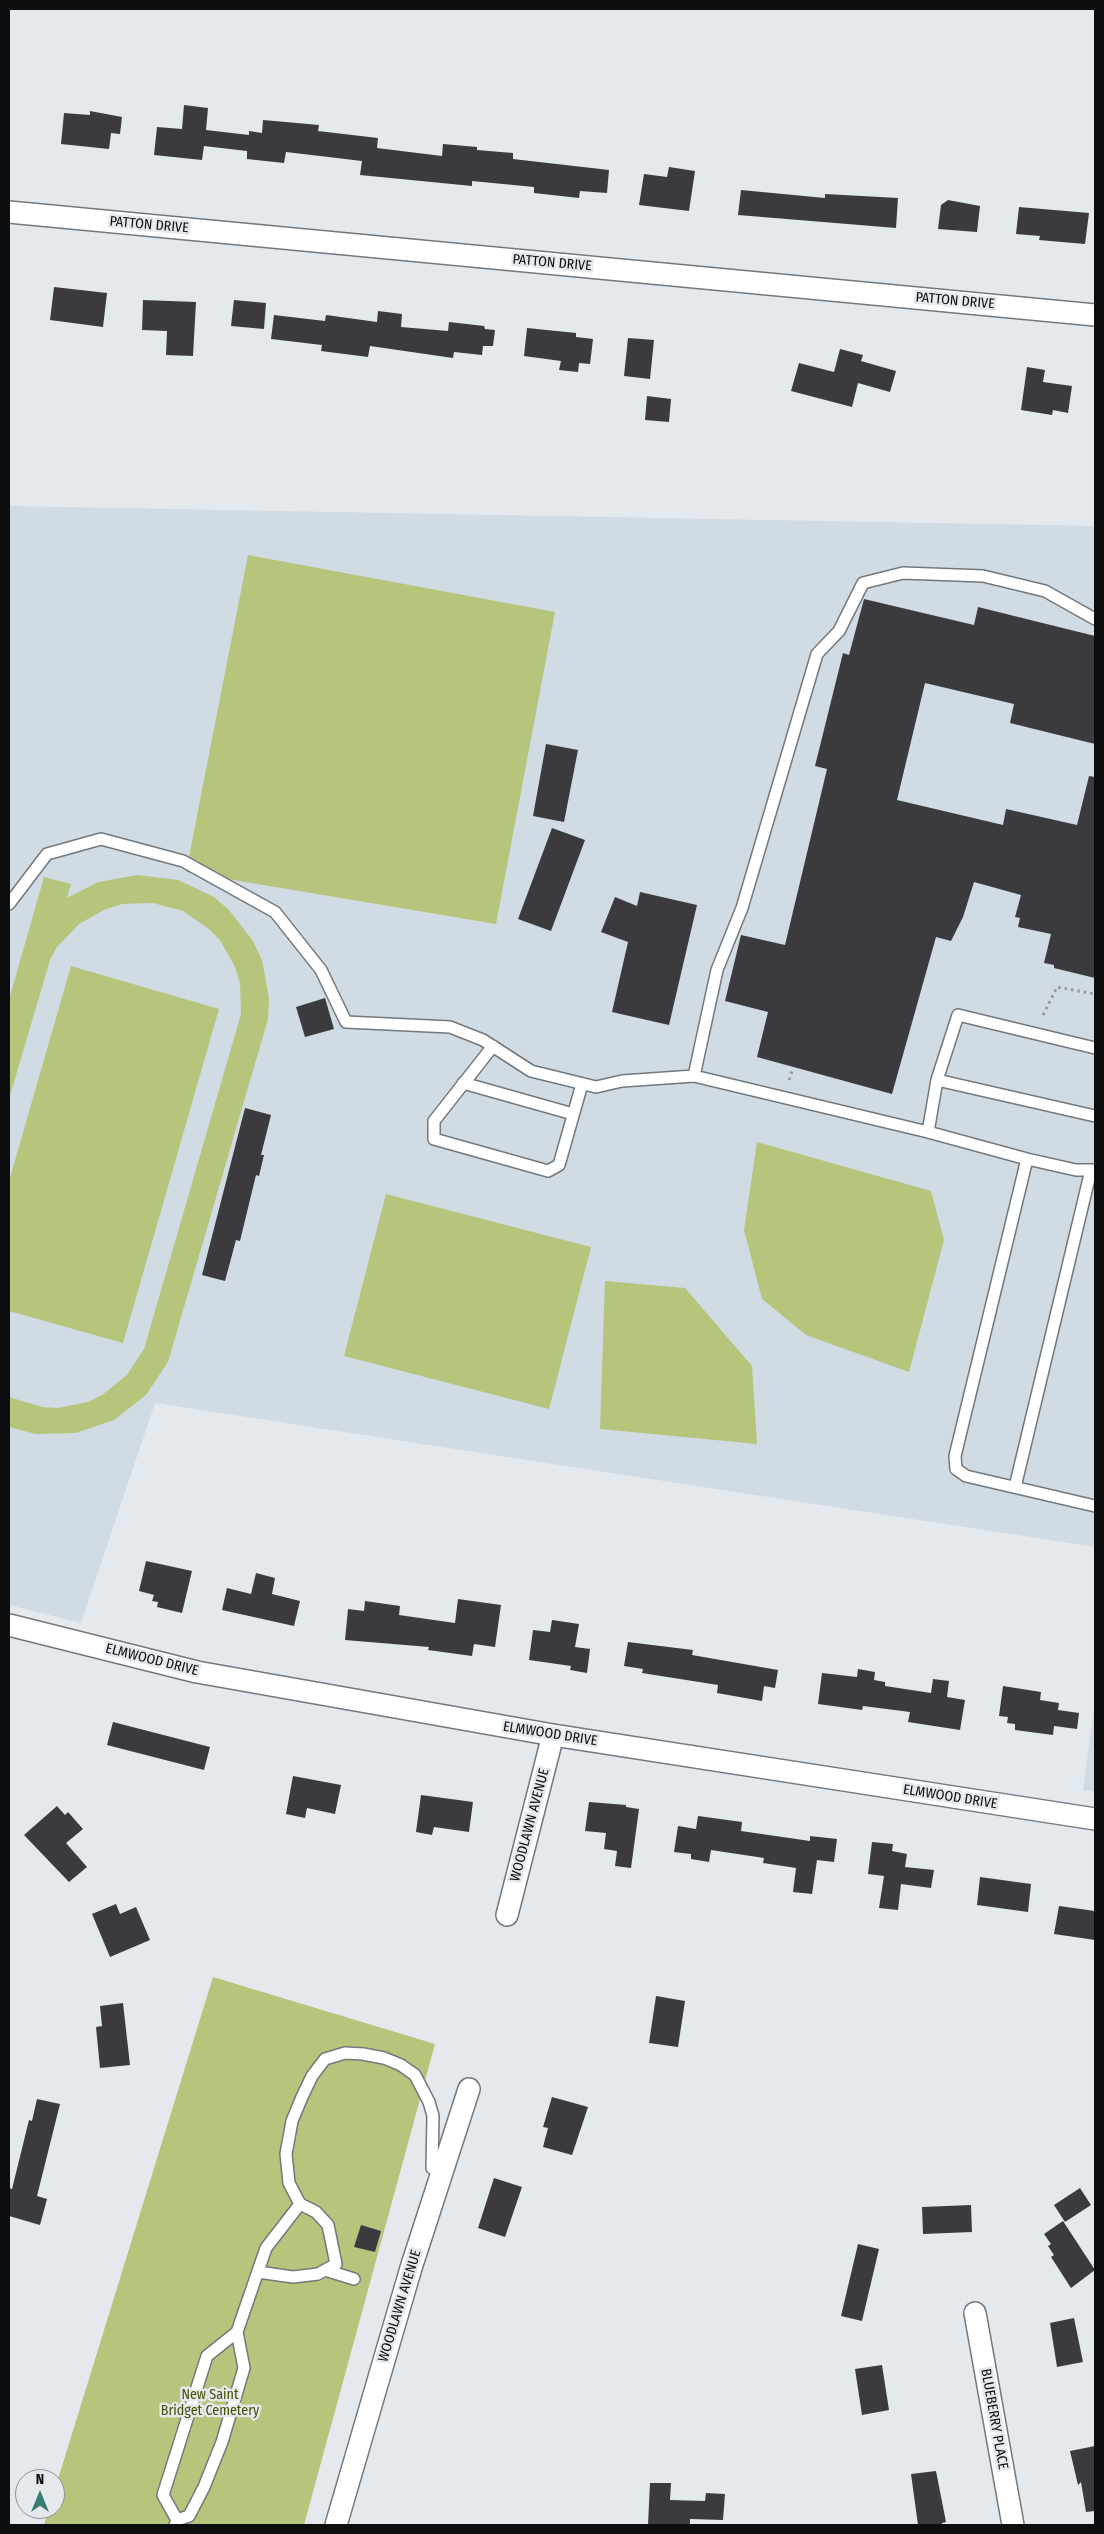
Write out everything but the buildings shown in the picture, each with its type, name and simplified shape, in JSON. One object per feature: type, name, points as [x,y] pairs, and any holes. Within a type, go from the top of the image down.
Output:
[{"type":"street","name":"PATTON DRIVE","points":[[9,212],[1095,315]]},
{"type":"street","name":"ELMWOOD DRIVE","points":[[9,1625],[197,1672],[554,1735],[1095,1819]]},
{"type":"street","name":"WOODLAWN AVENUE","points":[[506,1915],[554,1735]]},
{"type":"street","name":"WOODLAWN AVENUE","points":[[336,2525],[411,2268],[469,2089]]},
{"type":"street","name":"BLUEBERRY PLACE","points":[[975,2313],[1013,2525]]},
{"type":"lane","points":[[694,1076],[717,970],[742,908],[818,654],[839,631],[863,583],[904,573],[982,576],[1045,591],[1095,619]]},
{"type":"lane","points":[[9,904],[47,854],[101,839],[183,861],[275,912],[321,970],[346,1022],[450,1027],[493,1046],[532,1070],[582,1084],[596,1087],[622,1081],[694,1076],[928,1132],[1027,1160],[1076,1170],[1093,1170],[1015,1487]]},
{"type":"lane","points":[[928,1132],[937,1080],[958,1015],[1095,1048]]},
{"type":"lane","points":[[493,1046],[434,1121],[433,1136],[440,1142],[548,1172],[559,1165],[582,1084]]},
{"type":"lane","points":[[937,1080],[1095,1116]]},
{"type":"lane","points":[[463,1083],[573,1114]]},
{"type":"lane","points":[[1027,1160],[955,1456],[956,1469],[966,1476],[1095,1506]]},
{"type":"lane","points":[[258,2272],[293,2277],[318,2274],[336,2264],[328,2225],[316,2212],[300,2204],[290,2183],[286,2154],[292,2121],[312,2076],[325,2059],[345,2053],[384,2058],[401,2065],[415,2075],[429,2102],[433,2116],[432,2168],[442,2172]]},
{"type":"lane","points":[[238,2332],[207,2356],[164,2495],[176,2523],[189,2516],[204,2487],[222,2442],[244,2368],[238,2332],[266,2248],[300,2204]]},
{"type":"lane","points":[[325,2270],[354,2280]]},
{"type":"path","points":[[1043,1015],[1057,987],[1095,994]]},
{"type":"path","points":[[789,1080],[793,1068]]},
{"type":"shaded area","points":[[9,506],[1095,526],[1095,1547],[155,1403],[81,1623],[9,1605]]},
{"type":"shaded area","points":[[1095,1700],[1095,1792],[1083,1790]]},
{"type":"green space","points":[[248,555],[555,612],[496,924],[186,872]]},
{"type":"green space","points":[[138,875],[178,880],[214,897],[229,910],[253,941],[262,960],[269,999],[268,1019],[168,1362],[146,1395],[114,1420],[76,1433],[36,1434],[9,1427],[9,1397],[42,1407],[57,1408],[88,1402],[102,1395],[127,1375],[144,1349],[241,1014],[240,983],[235,967],[220,940],[209,929],[183,911],[153,903],[122,904],[106,909],[79,924],[57,947],[50,960],[9,1099],[9,1000],[44,877],[71,884],[67,898],[98,882]]},
{"type":"green space","points":[[71,966],[219,1009],[123,1343],[9,1311],[9,1181]]},
{"type":"green space","points":[[757,1142],[931,1191],[944,1240],[909,1372],[806,1335],[762,1299],[744,1230]]},
{"type":"green space","points":[[386,1194],[591,1247],[549,1409],[344,1356]]},
{"type":"green space","points":[[605,1281],[685,1288],[752,1366],[757,1444],[600,1429]]},
{"type":"green space","name":"New Saint Bridget Cemetery","points":[[213,1977],[435,2044],[304,2525],[44,2525],[46,2519],[65,2519],[65,2469],[61,2469]]}]
